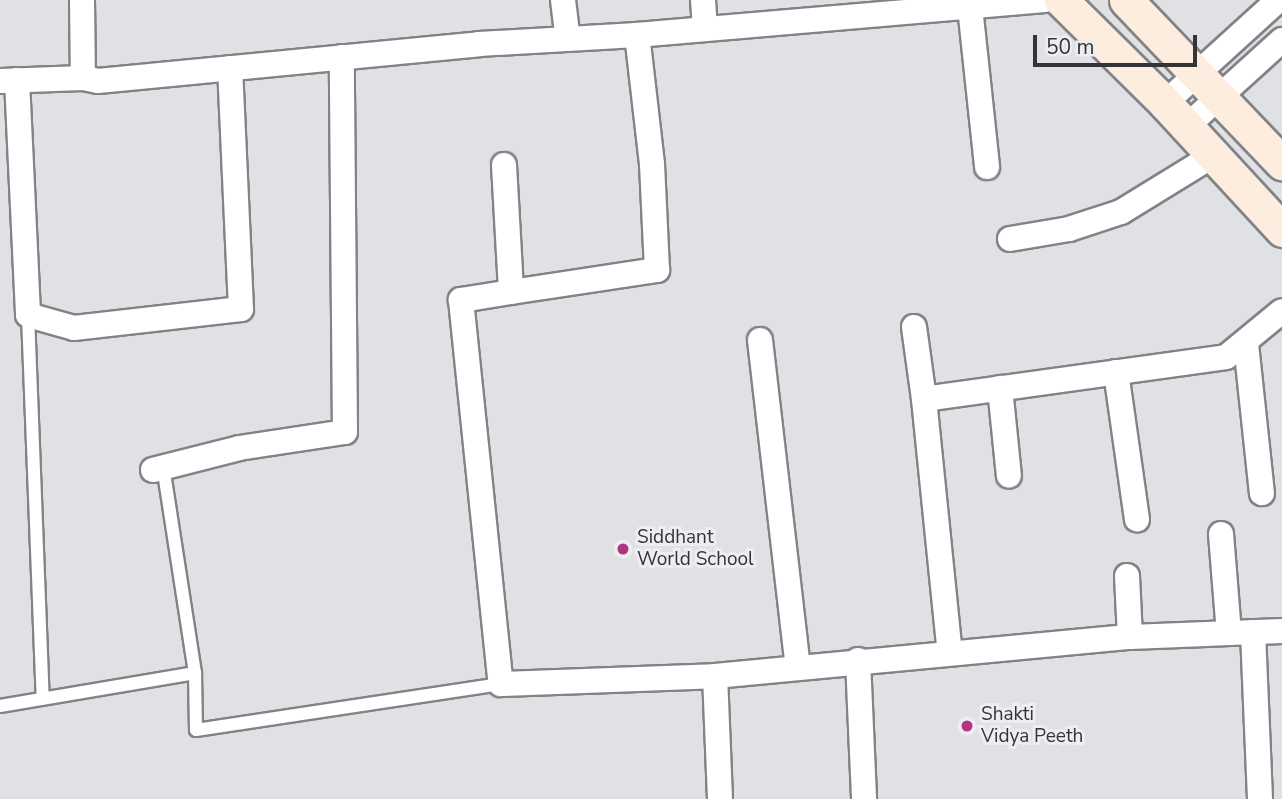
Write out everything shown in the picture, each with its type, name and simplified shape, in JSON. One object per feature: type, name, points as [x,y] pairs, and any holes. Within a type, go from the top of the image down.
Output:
[{"type":"street","points":[[82,0],[83,78]]},
{"type":"street","points":[[563,0],[568,39]]},
{"type":"street","points":[[703,0],[705,29]]},
{"type":"street","points":[[230,68],[241,309],[74,327],[28,315],[9,81],[83,78],[98,81],[230,68],[342,57],[1044,0]]},
{"type":"street","points":[[1061,0],[1176,115],[1282,230]]},
{"type":"street","points":[[1126,0],[1282,163]]},
{"type":"street","points":[[1210,87],[1278,0]]},
{"type":"street","points":[[970,7],[988,167]]},
{"type":"street","points":[[637,35],[652,164],[657,270],[461,300],[501,684],[715,676],[858,660],[1130,637],[1282,631]]},
{"type":"street","points":[[1176,115],[1210,87],[1282,40]]},
{"type":"street","points":[[158,469],[239,448],[345,432],[342,57]]},
{"type":"street","points":[[1010,239],[1069,229],[1121,212],[1212,156]]},
{"type":"street","points":[[504,165],[510,292]]},
{"type":"street","points":[[924,399],[1226,357],[1246,344],[1282,311]]},
{"type":"street","points":[[914,327],[950,653]]},
{"type":"street","points":[[760,340],[799,666]]},
{"type":"street","points":[[1246,344],[1262,493]]},
{"type":"street","points":[[1116,372],[1138,520]]},
{"type":"street","points":[[1000,388],[1009,477]]},
{"type":"street","points":[[1221,534],[1241,632],[1260,799]]},
{"type":"street","points":[[1127,576],[1130,637]]},
{"type":"street","points":[[858,660],[864,799]]},
{"type":"street","points":[[715,676],[720,799]]},
{"type":"lane","points":[[28,315],[43,698]]},
{"type":"lane","points":[[158,469],[195,673],[196,730],[501,684]]},
{"type":"lane","points":[[0,706],[195,673]]},
{"type":"place","name":"Siddhant World School","points":[[623,549]]},
{"type":"place","name":"Shakti Vidya Peeth","points":[[967,726]]}]
